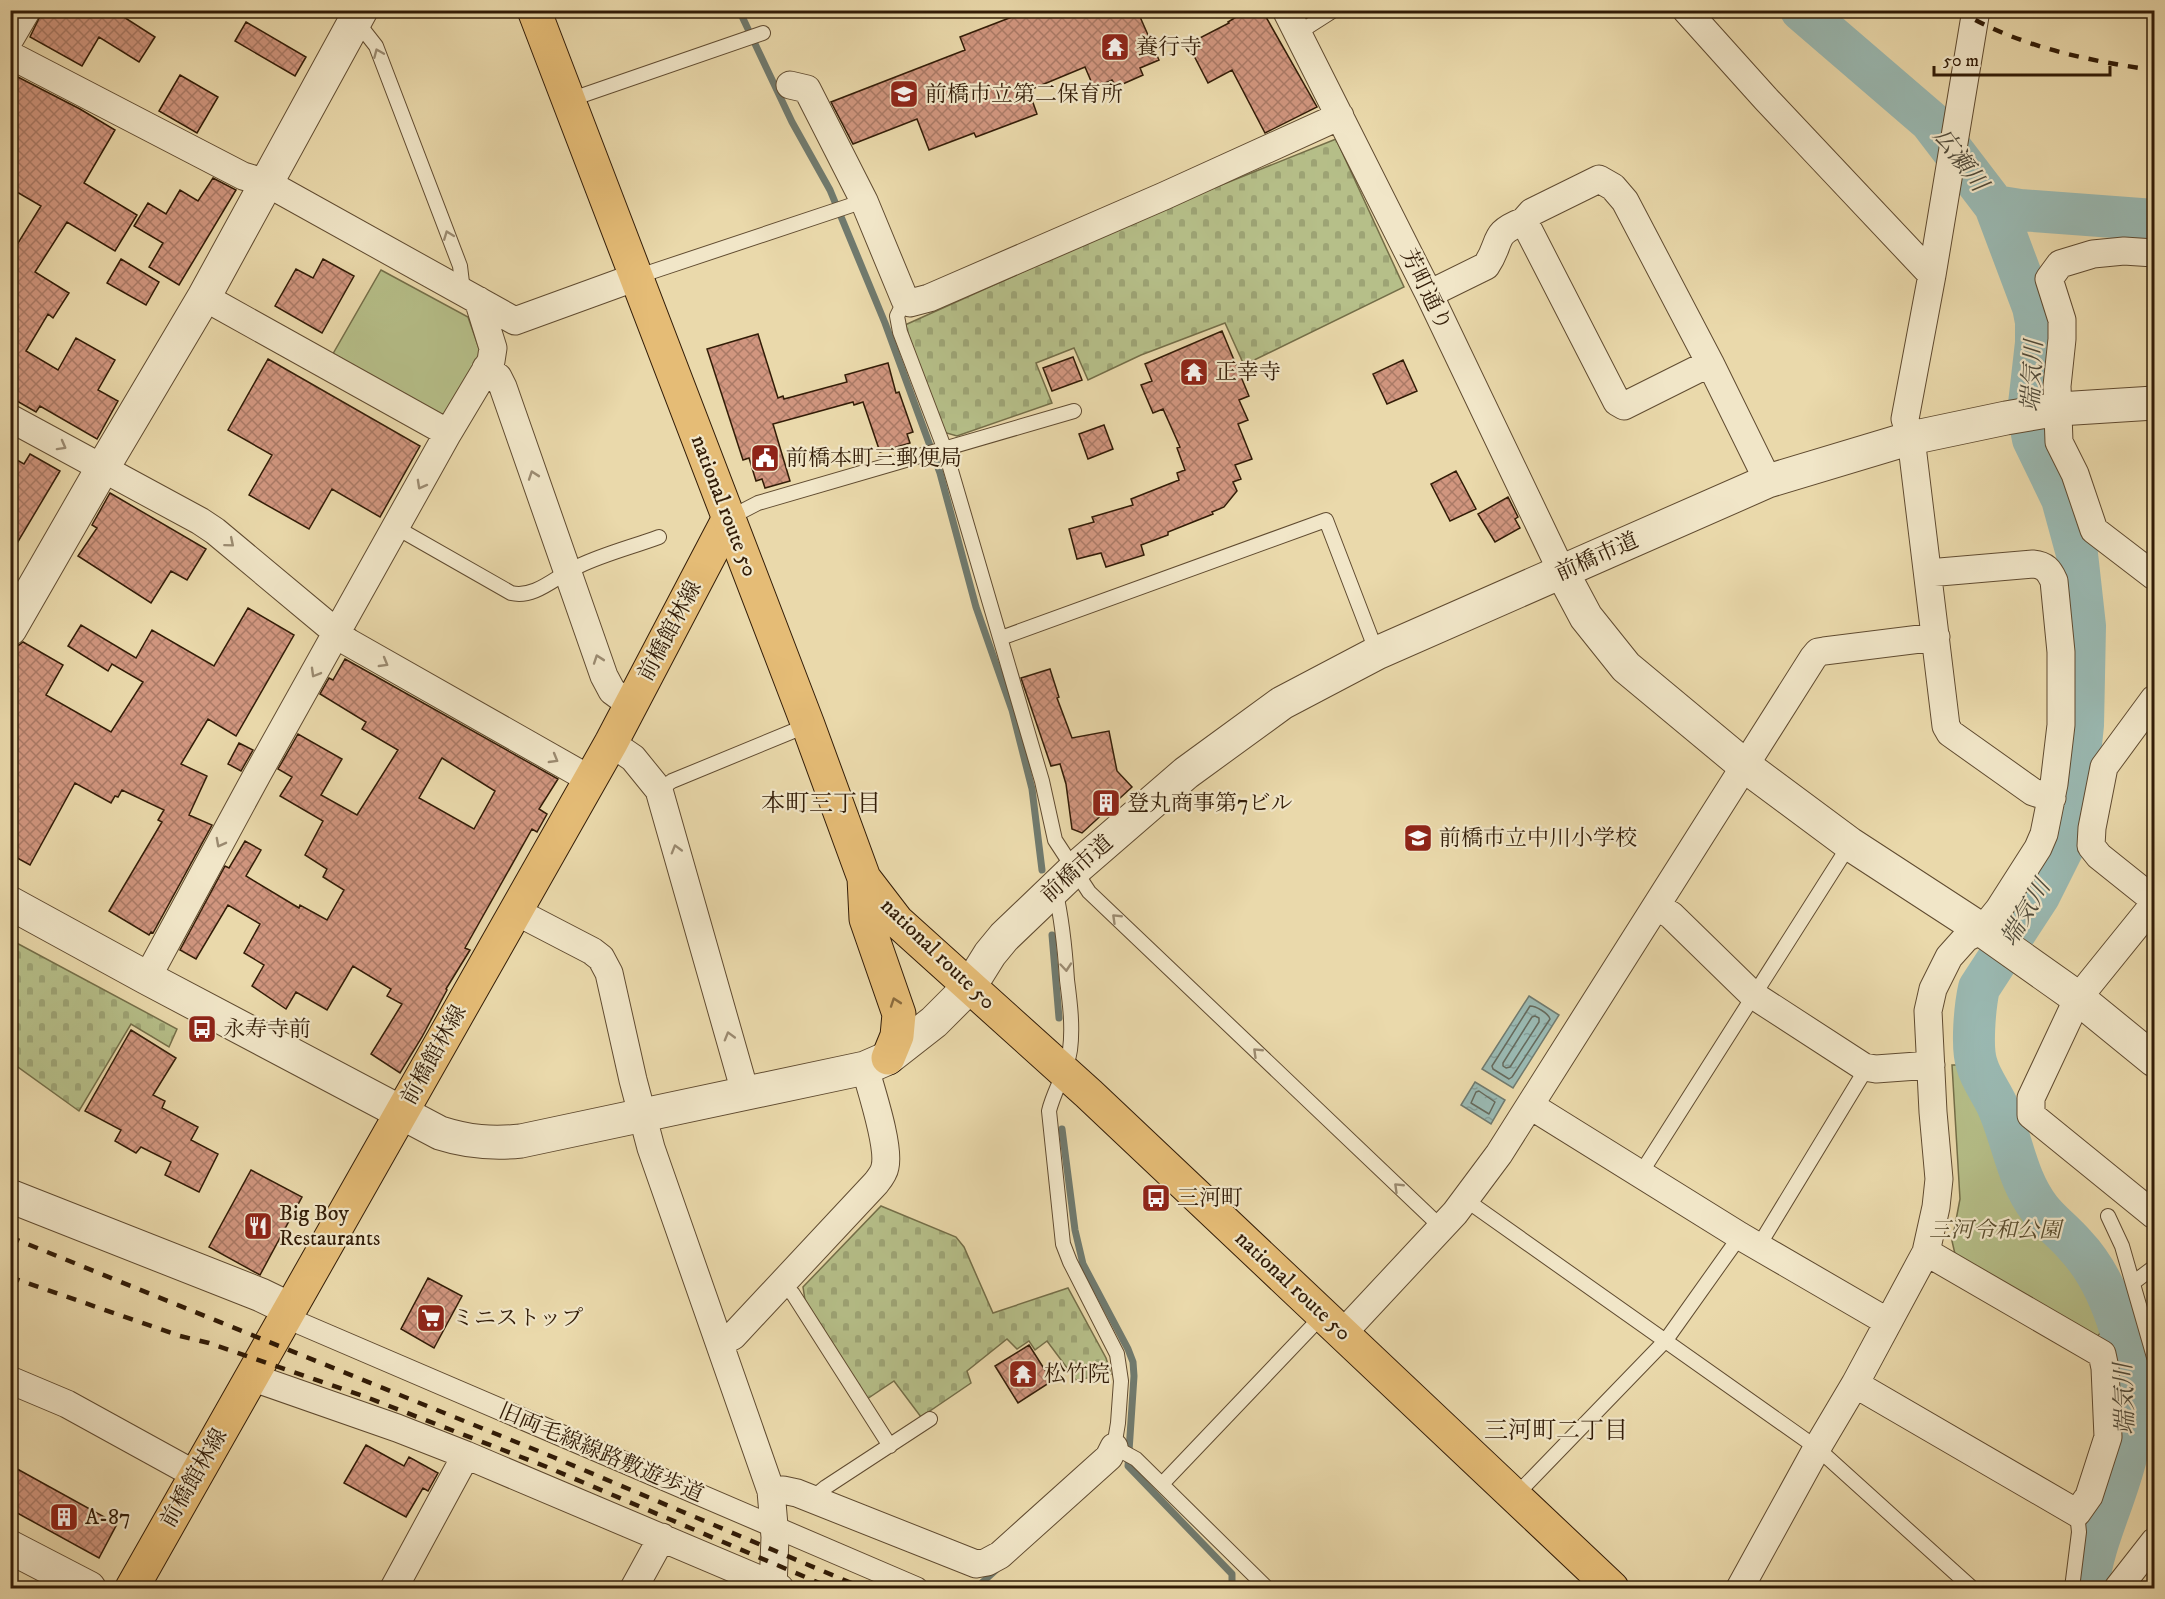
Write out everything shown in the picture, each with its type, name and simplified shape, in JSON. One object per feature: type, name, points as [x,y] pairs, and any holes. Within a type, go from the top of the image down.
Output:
[{"type":"main road","name":"national route 50","points":[[534,10],[808,725],[864,878],[897,921],[1065,1072],[1612,1588]]},
{"type":"main road","name":"前橋館林線","points":[[132,1588],[591,780],[729,518]]},
{"type":"main road","points":[[864,878],[866,919],[899,1014],[897,1036],[877,1063]]},
{"type":"street","points":[[10,39],[27,10]]},
{"type":"street","points":[[1686,10],[1766,99],[1932,275]]},
{"type":"street","points":[[1976,10],[1932,275],[1905,418],[1911,438],[1946,726],[1950,734],[2033,792],[2052,798]]},
{"type":"street","points":[[10,629],[204,297],[357,17]]},
{"type":"street","name":"芳町通り","points":[[1292,22],[1429,294],[1562,572]]},
{"type":"street","points":[[10,55],[243,177],[267,183],[515,321],[636,277]]},
{"type":"street","points":[[790,86],[807,89],[864,201],[905,300],[910,303],[929,298],[1167,195],[1340,116]]},
{"type":"street","points":[[1429,294],[1486,266],[1500,235],[1508,227],[1524,221],[1532,212],[1599,179],[1613,186],[1625,201],[1710,363],[1768,482]]},
{"type":"street","points":[[1524,221],[1617,402],[1624,406],[1710,363]]},
{"type":"street","points":[[2154,253],[2124,251],[2093,254],[2060,264],[2049,279],[2062,320],[2057,386],[2059,442],[2075,474],[2094,530],[2154,576]]},
{"type":"street","points":[[147,978],[257,775],[448,433],[491,361],[493,348],[471,295]]},
{"type":"street","points":[[204,297],[448,433]]},
{"type":"street","points":[[486,368],[498,377],[502,387],[604,676],[612,691],[631,705]]},
{"type":"street","name":"前橋市道","points":[[877,1063],[934,1022],[970,986],[990,954],[1004,937],[1065,879],[1186,773],[1282,703],[1377,653],[1768,482],[1911,438],[2006,418],[2059,409],[2154,403]]},
{"type":"street","points":[[10,418],[215,531],[348,642],[591,780]]},
{"type":"street","points":[[1928,573],[2033,564],[2041,565],[2049,570],[2054,581],[2061,652],[2061,725],[2052,798],[2038,848],[1999,909],[1996,940]]},
{"type":"street","points":[[1562,572],[1586,617],[1626,667],[1745,766],[1850,844],[1996,940],[2078,998],[2154,1060]]},
{"type":"street","points":[[1333,1324],[1441,1227],[1466,1200],[1531,1106],[1818,652],[1936,637]]},
{"type":"street","points":[[2154,699],[2104,767],[2092,828],[2091,846],[2099,856],[2154,902],[2078,998],[2031,1098],[2031,1115],[2154,1215]]},
{"type":"street","points":[[611,743],[633,758],[659,790],[745,1092]]},
{"type":"street","points":[[10,903],[440,1133],[460,1140],[500,1143],[643,1115],[877,1063],[885,1169],[876,1183],[733,1336],[720,1343]]},
{"type":"street","points":[[1657,907],[1671,915],[1753,995],[1864,1067],[1876,1069],[1931,1065]]},
{"type":"street","points":[[251,1377],[397,1428],[466,1455],[775,1588],[775,1527],[771,1491],[651,1148],[606,965],[592,951],[515,911]]},
{"type":"street","points":[[1740,1588],[1855,1384],[1926,1252],[1936,1208],[1939,1179],[1928,1011],[1933,989],[1949,957],[1966,938],[1996,940]]},
{"type":"street","points":[[1531,1106],[1749,1242],[1888,1322]]},
{"type":"street","points":[[10,1196],[261,1294],[287,1313]]},
{"type":"street","points":[[1855,1384],[2077,1513],[2090,1496],[2108,1437],[2102,1354],[1926,1252]]},
{"type":"street","name":"旧両毛線線路敷遊歩道","points":[[287,1313],[917,1588]]},
{"type":"street","points":[[10,1380],[67,1404],[196,1475]]},
{"type":"street","points":[[771,1491],[783,1490],[816,1500],[976,1564],[987,1562],[1000,1555],[1109,1456],[1114,1447]]},
{"type":"street","points":[[394,1588],[466,1455]]},
{"type":"street","points":[[634,1588],[662,1538]]},
{"type":"street","points":[[2118,1588],[2154,1542]]},
{"type":"street","points":[[10,1546],[89,1588]]},
{"type":"lane","points":[[1292,22],[1334,10]]},
{"type":"lane","points":[[357,17],[376,46],[471,295]]},
{"type":"lane","points":[[568,100],[763,33]]},
{"type":"lane","points":[[636,277],[864,201]]},
{"type":"lane","points":[[905,300],[897,316],[900,332],[945,450],[1042,781],[1065,879],[1061,915],[1070,1004],[1070,1049],[1065,1072],[1052,1100],[1050,1111],[1063,1244],[1117,1354],[1120,1381],[1118,1423],[1114,1447],[1136,1459],[1267,1588]]},
{"type":"lane","points":[[729,518],[758,503],[1074,411]]},
{"type":"lane","points":[[1001,638],[1326,520],[1377,653]]},
{"type":"lane","points":[[397,528],[511,593],[525,594],[578,566],[658,537]]},
{"type":"lane","points":[[659,790],[672,781],[808,725]]},
{"type":"lane","points":[[1641,1173],[1850,844]]},
{"type":"lane","points":[[1065,879],[1089,892],[1441,1227]]},
{"type":"lane","points":[[1515,1496],[1666,1340],[1749,1242],[1863,1074],[1864,1067]]},
{"type":"lane","points":[[1466,1200],[1817,1448],[1972,1588]]},
{"type":"lane","points":[[2108,1216],[2122,1246],[2154,1357]]},
{"type":"lane","points":[[2133,1283],[2154,1268]]},
{"type":"lane","points":[[781,1284],[793,1294],[890,1446]]},
{"type":"lane","points":[[1162,1484],[1333,1324]]},
{"type":"lane","points":[[816,1500],[825,1487],[930,1419]]},
{"type":"lane","points":[[2072,1588],[2079,1532],[2077,1513]]},
{"type":"green space","points":[[1336,139],[1404,287],[1244,365],[1225,323],[1141,355],[1088,380],[1074,348],[1036,363],[1052,403],[957,436],[943,432],[905,325],[1169,206]]},
{"type":"green space","points":[[381,270],[468,317],[483,360],[451,416],[439,420],[330,359]]},
{"type":"green space","points":[[11,940],[177,1029],[169,1047],[131,1024],[79,1111],[11,1062]]},
{"type":"green space","name":"三河令和公園","points":[[1952,1065],[1964,1065],[2018,1195],[2064,1254],[2109,1323],[2096,1338],[1955,1254],[1952,1241],[1960,1199]]},
{"type":"green space","points":[[881,1206],[956,1237],[964,1247],[993,1313],[1068,1288],[1106,1358],[1111,1374],[1076,1380],[1047,1341],[1035,1350],[1029,1341],[1017,1349],[1007,1339],[967,1371],[971,1383],[921,1417],[894,1381],[867,1399],[805,1300],[803,1287]]},
{"type":"water","points":[[1529,996],[1559,1015],[1513,1088],[1482,1069]]},
{"type":"water","points":[[1475,1082],[1505,1100],[1491,1124],[1461,1105]]},
{"type":"building","points":[[43,10],[113,10],[155,37],[139,62],[99,37],[82,66],[30,37]]},
{"type":"building","points":[[1030,10],[1137,10],[1159,60],[1140,68],[1143,75],[1116,87],[1112,80],[1094,88],[1085,67],[1032,89],[1034,96],[1031,97],[1037,114],[976,137],[974,133],[929,150],[917,119],[853,144],[831,102],[965,50],[960,37]]},
{"type":"building","points":[[1235,10],[1262,10],[1317,107],[1265,133],[1232,70],[1208,83],[1188,44],[1229,23],[1238,16]]},
{"type":"building","points":[[246,22],[306,57],[295,76],[235,41]]},
{"type":"building","points":[[10,73],[115,130],[84,183],[137,215],[115,251],[67,222],[35,272],[69,293],[53,318],[48,314],[26,351],[58,370],[76,338],[115,360],[98,390],[118,401],[97,439],[40,406],[36,412],[10,397],[10,256],[41,206],[10,188]]},
{"type":"building","points":[[180,75],[218,97],[197,133],[159,111]]},
{"type":"building","points":[[213,178],[236,190],[179,285],[149,267],[163,243],[134,226],[148,203],[166,214],[180,190],[198,201]]},
{"type":"building","points":[[121,259],[159,282],[146,305],[107,283]]},
{"type":"building","points":[[323,259],[354,276],[322,333],[275,306],[296,269],[313,278]]},
{"type":"building","points":[[1222,331],[1249,396],[1239,400],[1248,420],[1238,424],[1252,459],[1235,465],[1241,479],[1233,482],[1237,491],[1224,507],[1212,512],[1213,514],[1141,545],[1144,555],[1106,567],[1101,553],[1077,559],[1069,529],[1094,522],[1092,517],[1133,505],[1131,499],[1179,480],[1177,473],[1185,470],[1177,448],[1180,447],[1163,409],[1153,413],[1141,385],[1152,381],[1145,364]]},
{"type":"building","points":[[758,334],[778,398],[783,396],[784,399],[847,382],[845,375],[888,363],[896,393],[899,392],[913,432],[907,434],[910,443],[880,452],[863,402],[854,405],[853,402],[773,424],[790,481],[765,488],[762,479],[756,481],[749,458],[743,460],[707,349]]},
{"type":"building","points":[[1073,357],[1082,380],[1052,391],[1043,368]]},
{"type":"building","points":[[268,359],[420,446],[380,517],[332,489],[309,529],[249,495],[272,455],[228,430]]},
{"type":"building","points":[[1403,360],[1417,391],[1387,404],[1373,374]]},
{"type":"building","points":[[1104,425],[1113,449],[1088,459],[1079,434]]},
{"type":"building","points":[[30,454],[60,471],[10,555],[10,456],[24,464]]},
{"type":"building","points":[[1456,471],[1476,509],[1450,521],[1431,484]]},
{"type":"building","points":[[110,493],[206,549],[187,580],[171,571],[151,603],[78,556],[97,528],[92,525]]},
{"type":"building","points":[[1508,497],[1518,517],[1515,519],[1520,528],[1495,542],[1478,514]]},
{"type":"building","points":[[248,608],[294,635],[236,736],[208,719],[181,764],[207,776],[189,815],[212,825],[153,933],[149,935],[109,911],[162,822],[158,820],[164,810],[122,790],[111,803],[75,783],[30,865],[10,854],[10,648],[23,642],[63,665],[46,695],[111,732],[143,682],[112,664],[108,671],[68,646],[81,625],[136,658],[152,630],[214,666]]},
{"type":"building","points":[[345,659],[558,779],[539,809],[547,814],[537,832],[532,829],[465,948],[470,950],[400,1073],[371,1054],[402,1004],[387,996],[391,989],[353,966],[327,1010],[296,992],[286,1009],[252,986],[264,965],[244,953],[260,924],[228,905],[196,959],[180,950],[225,866],[229,868],[245,841],[261,850],[246,876],[299,908],[300,905],[327,920],[344,890],[323,877],[327,869],[305,855],[323,821],[280,796],[292,777],[278,769],[298,734],[342,759],[321,795],[357,815],[398,750],[362,729],[366,722],[320,694],[329,678],[333,680]],"holes":[[[442,758],[495,791],[474,829],[419,798]]]},
{"type":"building","points":[[1050,669],[1059,697],[1057,698],[1072,738],[1109,731],[1117,771],[1132,787],[1082,833],[1072,829],[1066,784],[1060,764],[1051,766],[1021,678]]},
{"type":"building","points":[[239,743],[253,750],[241,771],[228,764]]},
{"type":"building","points":[[131,1030],[176,1058],[153,1095],[165,1101],[162,1108],[198,1127],[191,1140],[218,1154],[199,1192],[165,1175],[171,1162],[141,1147],[136,1153],[115,1141],[121,1130],[85,1111]]},
{"type":"building","points":[[251,1170],[302,1197],[260,1275],[209,1247]]},
{"type":"building","points":[[428,1278],[462,1296],[434,1348],[401,1329]]},
{"type":"building","name":"松竹院","points":[[1029,1345],[1052,1381],[1018,1403],[995,1366]]},
{"type":"building","points":[[366,1445],[404,1466],[409,1457],[438,1473],[428,1491],[423,1488],[406,1517],[344,1483]]},
{"type":"building","name":"A-87","points":[[10,1465],[117,1524],[99,1558],[10,1509]]},
{"type":"waterway","points":[[739,10],[792,122],[830,190],[885,323],[940,473],[976,607],[1012,710],[1032,789],[1042,870]]},
{"type":"waterway","name":"広瀬川","points":[[1801,10],[1930,121],[1995,206],[2154,220]]},
{"type":"waterway","name":"端気川","points":[[1995,206],[2033,307],[2036,322],[2036,343],[2028,413],[2033,439],[2062,499],[2077,554],[2085,626],[2083,725],[2079,763],[2063,848],[2039,896],[1979,988],[1974,1048],[1979,1070],[1997,1105],[2025,1185],[2040,1209],[2071,1240],[2097,1275],[2113,1309],[2124,1343],[2130,1408],[2128,1449],[2095,1553],[2088,1588]]},
{"type":"waterway","points":[[1052,935],[1059,1018]]},
{"type":"waterway","points":[[1062,1129],[1075,1230],[1083,1264],[1133,1362],[1128,1466],[1232,1574],[1232,1583],[1227,1588]]},
{"type":"waterway","points":[[976,1588],[996,1570]]},
{"type":"railway","points":[[1958,10],[1980,23],[2053,50],[2078,57],[2154,70]]},
{"type":"railway","points":[[10,1237],[553,1457],[863,1588]]},
{"type":"railway","points":[[10,1277],[366,1397],[547,1467],[831,1588]]},
{"type":"place","name":"養行寺","points":[[1115,47]]},
{"type":"place","name":"前橋市立第二保育所","points":[[904,94]]},
{"type":"place","name":"正幸寺","points":[[1194,372]]},
{"type":"place","name":"前橋本町三郵便局","points":[[765,458]]},
{"type":"place","name":"登丸商事第7ビル","points":[[1106,803]]},
{"type":"place","name":"前橋市立中川小学校","points":[[1418,838]]},
{"type":"place","name":"永寿寺前","points":[[202,1029]]},
{"type":"place","name":"三河町","points":[[1156,1198]]},
{"type":"place","name":"Big Boy Restaurants","points":[[258,1226]]},
{"type":"place","name":"ミニストップ","points":[[431,1318]]},
{"type":"place","name":"松竹院","points":[[1023,1374]]},
{"type":"place","name":"A-87","points":[[64,1517]]},
{"type":"district","name":"本町三丁目","points":[[821,804]]},
{"type":"district","name":"三河町二丁目","points":[[1556,1431]]}]
